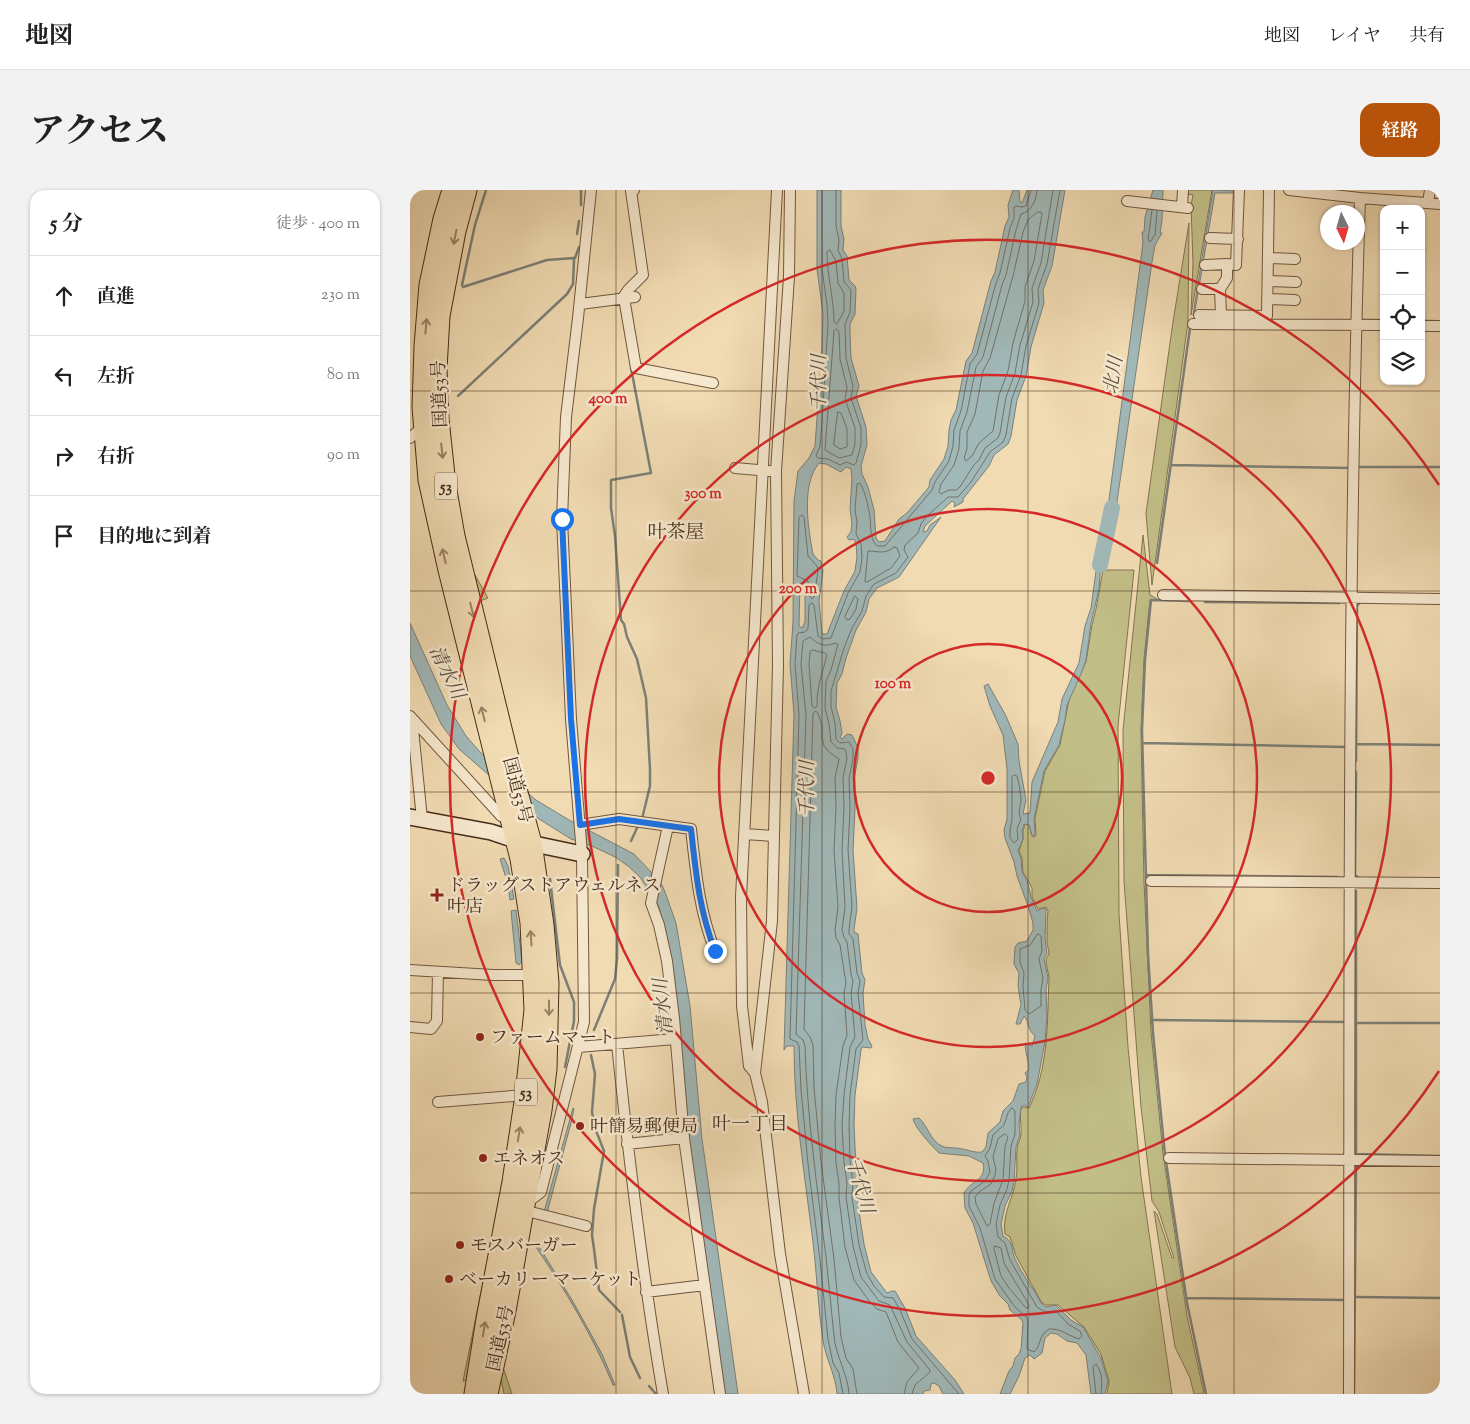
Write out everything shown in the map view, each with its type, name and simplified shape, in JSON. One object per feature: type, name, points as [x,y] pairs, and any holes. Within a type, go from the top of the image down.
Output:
[{"type":"highway","name":"国道53号","points":[[452,190],[442,220],[429,285],[424,351],[424,428],[428,480],[439,534],[495,761],[521,804],[525,887],[530,922],[534,1010],[526,1095],[511,1191],[486,1319],[474,1394]]},
{"type":"highway","name":"国道53号","points":[[467,190],[456,231],[440,316],[437,369],[424,428],[446,485],[454,536],[508,784],[544,925],[549,983],[547,1069],[542,1110],[506,1311],[488,1394]]},
{"type":"highway","points":[[500,1394],[498,1381],[506,1311]]},
{"type":"highway","points":[[462,1394],[478,1373]]},
{"type":"street","points":[[524,1205],[541,1192],[584,1022],[582,854],[571,719],[562,519],[566,417],[580,304],[591,190]]},
{"type":"street","points":[[634,190],[631,191],[643,275],[623,298],[636,368],[713,383]]},
{"type":"street","points":[[777,190],[741,897],[742,1006],[750,1066],[755,1074],[762,1102],[780,1254],[804,1394]]},
{"type":"street","points":[[755,1074],[772,921],[778,665],[776,471],[789,277],[790,190]]},
{"type":"street","points":[[1127,201],[1185,208],[1183,190]]},
{"type":"street","points":[[1205,264],[1236,265],[1239,190]]},
{"type":"street","points":[[1199,315],[1267,316],[1269,190]]},
{"type":"street","points":[[1289,190],[1360,198],[1387,195],[1440,204]]},
{"type":"street","points":[[1428,203],[1430,190]]},
{"type":"street","points":[[1348,1394],[1352,597],[1360,198]]},
{"type":"street","points":[[1210,238],[1238,239]]},
{"type":"street","points":[[1268,258],[1296,259]]},
{"type":"street","points":[[1221,315],[1220,289],[1227,278],[1227,264]]},
{"type":"street","points":[[1268,281],[1296,282]]},
{"type":"street","points":[[1202,289],[1220,289]]},
{"type":"street","points":[[580,304],[635,297]]},
{"type":"street","points":[[1267,299],[1295,300]]},
{"type":"street","points":[[1192,324],[1380,325]]},
{"type":"street","points":[[1425,326],[1440,326]]},
{"type":"street","points":[[735,468],[776,471]]},
{"type":"street","points":[[1163,595],[1440,599]]},
{"type":"street","points":[[411,718],[416,818],[491,832],[582,854]]},
{"type":"street","points":[[411,718],[501,816]]},
{"type":"street","points":[[580,825],[619,819],[691,829],[699,898],[705,926],[715,951]]},
{"type":"street","points":[[668,826],[651,903],[659,925],[667,961],[684,1138],[720,1394]]},
{"type":"street","points":[[744,834],[774,836]]},
{"type":"street","points":[[1151,881],[1440,883]]},
{"type":"street","points":[[410,970],[493,975],[533,975]]},
{"type":"street","points":[[410,1027],[431,1029],[437,1021],[438,972]]},
{"type":"street","points":[[578,1047],[675,1039]]},
{"type":"street","points":[[616,1044],[646,1292],[663,1394]]},
{"type":"street","points":[[438,1102],[526,1095]]},
{"type":"street","points":[[627,1144],[684,1138]]},
{"type":"street","points":[[1169,1158],[1440,1161]]},
{"type":"street","points":[[524,1205],[586,1226]]},
{"type":"street","points":[[646,1292],[705,1286]]},
{"type":"shaded area","points":[[1185,190],[1212,190],[1191,315],[1193,263],[1191,205],[1193,195],[1189,194],[1186,200]]},
{"type":"shaded area","points":[[1189,223],[1188,322],[1152,585],[1146,513]]},
{"type":"shaded area","points":[[1143,535],[1150,595],[1157,599],[1150,600],[1144,659],[1141,730],[1144,882],[1151,1032],[1163,1153],[1187,1316],[1204,1394],[1194,1394],[1190,1378],[1175,1347],[1154,1211],[1157,1214],[1172,1258],[1174,1258],[1159,1212],[1152,1201],[1141,1107],[1124,881],[1123,730]]},
{"type":"shaded area","points":[[1103,570],[1134,570],[1118,726],[1119,914],[1128,1047],[1141,1177],[1172,1394],[1107,1394],[1109,1381],[1101,1354],[1084,1327],[1058,1305],[1042,1303],[1016,1256],[1010,1237],[1005,1234],[1005,1219],[1017,1175],[1017,1148],[1021,1135],[1021,1108],[1029,1108],[1036,1092],[1044,1061],[1048,1012],[1049,979],[1046,960],[1049,953],[1047,942],[1048,911],[1046,907],[1038,909],[1032,897],[1032,888],[1023,872],[1022,858],[1019,851],[1025,824],[1029,825],[1032,836],[1036,835],[1035,818],[1045,771],[1060,745],[1070,695],[1086,662]]},
{"type":"shaded area","points":[[475,575],[488,598],[480,601]]},
{"type":"shaded area","points":[[496,1218],[501,1219],[467,1380],[463,1381]]},
{"type":"shaded area","points":[[502,1364],[512,1394],[504,1394],[501,1379]]},
{"type":"water","name":"千代川","points":[[817,190],[841,190],[843,250],[847,256],[849,280],[856,289],[855,314],[850,324],[850,334],[851,358],[859,386],[856,396],[866,427],[867,445],[861,466],[862,474],[868,487],[874,510],[876,538],[879,542],[885,541],[899,519],[907,513],[929,487],[930,480],[944,459],[948,446],[951,420],[956,410],[966,361],[972,353],[995,272],[1005,226],[1009,217],[1008,205],[1013,190],[1019,190],[1020,202],[1022,203],[1027,190],[1065,190],[1052,266],[1043,290],[1044,303],[1031,347],[1026,376],[1017,400],[1008,444],[994,455],[989,466],[963,499],[963,502],[954,507],[955,503],[952,501],[925,526],[923,532],[927,531],[930,525],[941,517],[899,577],[877,588],[869,599],[866,612],[856,630],[842,674],[837,683],[836,707],[842,733],[840,737],[842,739],[847,734],[852,735],[858,748],[854,779],[853,850],[857,908],[854,932],[858,934],[862,973],[865,980],[863,993],[865,1025],[868,1039],[872,1046],[871,1048],[862,1047],[855,1095],[854,1126],[858,1205],[864,1244],[871,1272],[887,1293],[895,1291],[905,1308],[916,1336],[955,1380],[964,1394],[943,1394],[939,1386],[934,1383],[931,1384],[930,1390],[924,1391],[923,1394],[837,1394],[835,1381],[824,1348],[821,1329],[813,1242],[798,1120],[794,1046],[787,1046],[784,1050],[794,714],[790,664],[793,622],[794,501],[798,471],[809,458],[815,446],[823,314],[817,269]],"holes":[[[819,463],[826,464],[841,472],[846,467],[851,469],[850,509],[852,523],[851,532],[847,537],[849,540],[854,539],[857,557],[855,571],[844,591],[827,634],[822,634],[819,601],[823,571],[821,561],[813,554],[807,507],[810,483],[813,472]],[[800,583],[803,583],[805,588],[805,622],[802,628],[799,626]]]},
{"type":"water","points":[[1153,190],[1163,190],[1160,233],[1162,233],[1155,245],[1152,262],[1113,529],[1105,530],[1143,243],[1142,232],[1144,232],[1145,217]]},
{"type":"water","points":[[1213,190],[1237,191],[1235,193],[1215,193],[1194,316],[1193,315]]},
{"type":"water","points":[[1101,562],[1099,589],[1091,623],[1086,660],[1067,705],[1059,745],[1044,771],[1034,819],[1035,835],[1032,835],[1029,825],[1024,824],[1022,830],[1023,839],[1018,851],[1021,858],[1022,872],[1027,880],[1037,911],[1043,908],[1046,909],[1045,940],[1047,953],[1044,959],[1048,978],[1046,990],[1047,1016],[1045,1042],[1037,1084],[1028,1107],[1024,1105],[1021,1107],[1020,1134],[1016,1147],[1014,1181],[1001,1224],[1003,1236],[1011,1243],[1018,1265],[1041,1303],[1046,1307],[1056,1305],[1071,1320],[1083,1327],[1101,1358],[1108,1381],[1105,1394],[1091,1394],[1086,1355],[1077,1343],[1067,1341],[1057,1334],[1051,1333],[1045,1338],[1042,1353],[1034,1359],[1030,1355],[1025,1358],[1010,1394],[1000,1394],[1015,1358],[1021,1349],[1023,1323],[1010,1310],[1008,1304],[1000,1296],[991,1281],[973,1223],[965,1208],[964,1193],[967,1188],[981,1177],[984,1169],[983,1163],[969,1156],[939,1153],[920,1132],[913,1119],[919,1118],[935,1141],[942,1146],[982,1152],[986,1147],[988,1133],[1000,1122],[1003,1111],[1013,1101],[1019,1084],[1026,1082],[1027,1077],[1025,1073],[1029,1070],[1025,1043],[1032,1046],[1035,1036],[1024,1016],[1020,1024],[1016,1024],[1021,1005],[1018,985],[1019,973],[1014,964],[1015,947],[1018,943],[1027,941],[1033,930],[1033,923],[1005,838],[1007,769],[1003,735],[990,706],[984,686],[988,684],[1005,714],[1018,744],[1026,800],[1023,814],[1030,813],[1032,782],[1058,722],[1062,699],[1079,663],[1085,626],[1091,608],[1097,564]]},
{"type":"water","points":[[410,623],[447,705],[466,736],[480,752],[536,800],[569,820],[634,854],[662,885],[665,892],[676,923],[690,1006],[702,1139],[738,1394],[724,1394],[690,1146],[668,942],[659,907],[640,877],[628,866],[615,857],[594,847],[571,839],[539,819],[459,749],[441,724],[410,656]]},
{"type":"water","points":[[504,858],[508,866],[514,899],[510,900],[508,884],[500,859]]},
{"type":"water","points":[[516,910],[522,961],[519,965],[516,963],[511,911]]},
{"type":"water","points":[[573,1108],[571,1123],[547,1213],[544,1212]]},
{"type":"water","points":[[536,1245],[538,1245],[572,1300],[602,1354],[615,1385],[613,1385],[597,1349],[578,1314]]},
{"type":"waterway","points":[[462,285],[475,225],[486,190]]},
{"type":"waterway","points":[[581,190],[581,205]]},
{"type":"waterway","points":[[577,234],[579,221]]},
{"type":"waterway","points":[[575,258],[579,247]]},
{"type":"waterway","points":[[463,287],[547,260],[574,258]]},
{"type":"waterway","points":[[458,396],[567,294],[573,284],[574,260]]},
{"type":"waterway","points":[[1363,320],[1377,320]]},
{"type":"waterway","points":[[1425,321],[1434,321]]},
{"type":"waterway","points":[[1157,563],[1190,328]]},
{"type":"waterway","points":[[631,368],[651,473],[611,480],[611,508],[621,620],[637,659],[646,698],[650,786],[642,819]]},
{"type":"waterway","points":[[1171,465],[1351,468]]},
{"type":"waterway","points":[[1357,467],[1440,467]]},
{"type":"waterway","name":"北川","points":[[1100,565],[1112,508]]},
{"type":"waterway","points":[[1189,601],[1151,600],[1145,660],[1142,730],[1148,954],[1153,1033],[1165,1155],[1187,1303],[1206,1394]]},
{"type":"waterway","points":[[1356,761],[1357,606],[1361,601]]},
{"type":"waterway","points":[[1205,602],[1339,603]]},
{"type":"waterway","points":[[1143,743],[1346,747]]},
{"type":"waterway","points":[[1357,744],[1440,745]]},
{"type":"waterway","points":[[1356,772],[1355,875],[1359,878]]},
{"type":"waterway","points":[[631,841],[637,828]]},
{"type":"waterway","points":[[594,1030],[615,979],[618,865]]},
{"type":"waterway","points":[[1146,875],[1338,877]]},
{"type":"waterway","points":[[550,879],[560,965],[574,1002],[574,1021],[565,1067]]},
{"type":"waterway","points":[[1356,891],[1356,1154]]},
{"type":"waterway","points":[[1154,1020],[1345,1022]]},
{"type":"waterway","points":[[1358,1023],[1440,1023]]},
{"type":"waterway","points":[[591,1055],[595,1074],[592,1112],[595,1128],[604,1151],[594,1209],[592,1235],[599,1290],[620,1312]]},
{"type":"waterway","points":[[1357,1154],[1440,1156]]},
{"type":"waterway","points":[[1354,1394],[1356,1166]]},
{"type":"waterway","points":[[1357,1297],[1440,1298]]},
{"type":"waterway","points":[[1186,1298],[1344,1300]]},
{"type":"waterway","points":[[622,1315],[630,1357],[640,1378]]},
{"type":"waterway","points":[[649,1386],[656,1394]]},
{"type":"place","name":"ドラッグストアウェルネス 叶店","points":[[437,895]]},
{"type":"place","name":"ファームマート","points":[[480,1037]]},
{"type":"place","name":"叶簡易郵便局","points":[[580,1126]]},
{"type":"place","name":"エネオス","points":[[483,1158]]},
{"type":"place","name":"モスバーガー","points":[[460,1245]]},
{"type":"place","name":"ベーカリー マーケット","points":[[449,1279]]},
{"type":"district","name":"叶茶屋","points":[[676,531]]},
{"type":"district","name":"叶一丁目","points":[[750,1123]]},
{"type":"route","points":[[562,519],[571,719],[580,825],[619,819],[691,829],[698,890],[705,926],[715,951]]},
{"type":"water label","name":"清水川","points":[[448,672]]},
{"type":"water label","name":"清水川","points":[[662,1007]]}]
